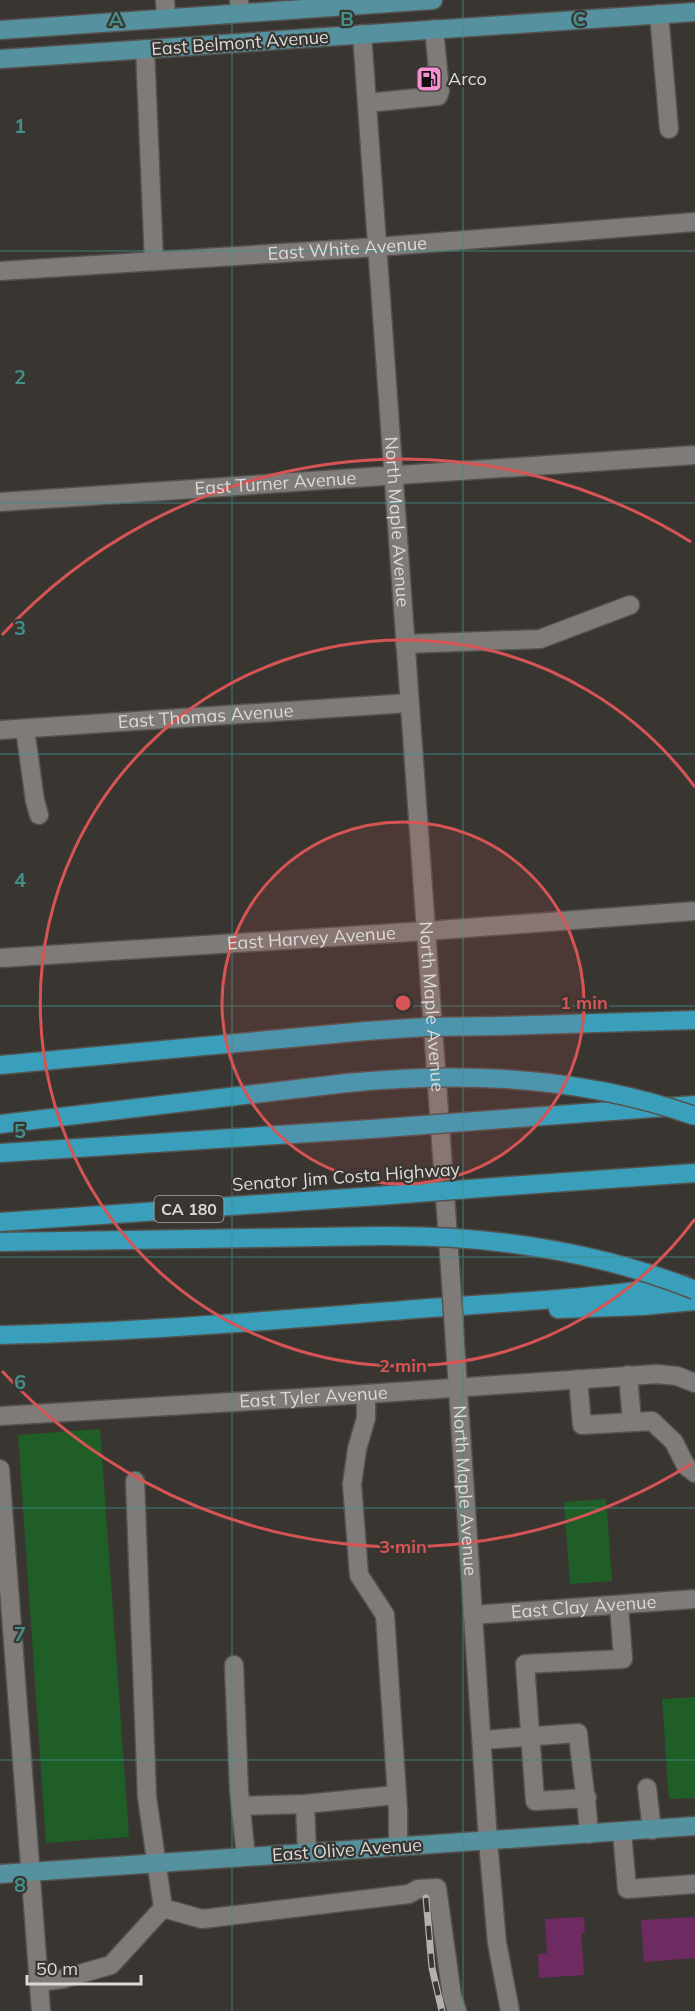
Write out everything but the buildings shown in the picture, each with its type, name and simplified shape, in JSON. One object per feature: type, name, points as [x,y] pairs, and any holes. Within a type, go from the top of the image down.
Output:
[{"type":"highway","points":[[0,1065],[366,1031],[695,1020]]},
{"type":"highway","points":[[500,1026],[695,1030]]},
{"type":"highway","points":[[0,1124],[347,1083],[438,1077],[525,1081],[603,1092],[695,1116]]},
{"type":"highway","points":[[0,1153],[695,1105]]},
{"type":"highway","name":"Senator Jim Costa Highway","points":[[0,1222],[695,1173]]},
{"type":"highway","points":[[0,1242],[380,1236],[461,1237],[528,1244],[588,1257],[695,1290]]},
{"type":"highway","points":[[0,1335],[74,1334],[398,1311],[593,1295],[695,1281]]},
{"type":"highway","points":[[398,1311],[592,1308],[695,1301]]},
{"type":"main road","name":"East Belmont Avenue","points":[[0,30],[166,18],[239,7],[434,0]]},
{"type":"main road","name":"North Maple Avenue","points":[[360,2],[362,34]]},
{"type":"main road","name":"East Belmont Avenue","points":[[0,59],[695,12]]},
{"type":"main road","name":"East Olive Avenue","points":[[0,1874],[695,1826]]},
{"type":"street","points":[[165,0],[166,18]]},
{"type":"street","points":[[659,14],[669,129]]},
{"type":"street","points":[[367,103],[438,96],[440,91],[434,29]]},
{"type":"street","name":"North Maple Avenue","points":[[362,34],[459,1387],[488,1841],[497,1943],[510,2011]]},
{"type":"street","points":[[145,49],[154,261]]},
{"type":"street","name":"East White Avenue","points":[[0,272],[377,247],[695,222]]},
{"type":"street","name":"East Turner Avenue","points":[[0,502],[695,455]]},
{"type":"street","points":[[405,644],[540,639],[630,605]]},
{"type":"street","name":"East Thomas Avenue","points":[[0,730],[410,703]]},
{"type":"street","points":[[25,729],[39,815]]},
{"type":"street","name":"East Harvey Avenue","points":[[0,958],[426,931],[695,911]]},
{"type":"street","points":[[628,1375],[632,1422]]},
{"type":"street","name":"East Tyler Avenue","points":[[0,1416],[366,1394],[628,1375],[677,1376],[695,1383]]},
{"type":"street","points":[[578,1379],[582,1425],[652,1421],[674,1443],[686,1466],[695,1473]]},
{"type":"street","points":[[366,1394],[366,1418],[357,1449],[352,1484],[359,1575],[385,1615],[398,1846]]},
{"type":"street","points":[[0,1469],[7,1647],[31,1871],[41,2011]]},
{"type":"street","points":[[135,1481],[147,1797],[163,1908]]},
{"type":"street","name":"East Clay Avenue","points":[[473,1615],[695,1599]]},
{"type":"street","points":[[587,1798],[535,1801],[525,1664],[623,1659],[619,1605]]},
{"type":"street","points":[[234,1665],[241,1806],[246,1856]]},
{"type":"street","points":[[482,1740],[578,1733],[581,1778],[587,1798],[589,1834]]},
{"type":"street","points":[[647,1788],[652,1830]]},
{"type":"street","points":[[241,1806],[305,1804],[396,1795]]},
{"type":"street","points":[[305,1804],[307,1852]]},
{"type":"street","points":[[622,1832],[627,1889],[695,1884]]},
{"type":"street","points":[[163,1908],[202,1919],[409,1894],[418,1889],[437,1888],[452,1996],[457,2011]]},
{"type":"street","points":[[39,1982],[62,1979],[111,1965],[163,1908]]},
{"type":"green space","points":[[100,1429],[129,1837],[46,1843],[18,1435]]},
{"type":"green space","points":[[606,1499],[612,1581],[570,1584],[564,1502]]},
{"type":"green space","points":[[695,1697],[695,1798],[669,1799],[662,1699]]},
{"type":"railway","points":[[426,1898],[432,1968],[442,2011]]},
{"type":"place","name":"Arco","points":[[429,79]]}]
